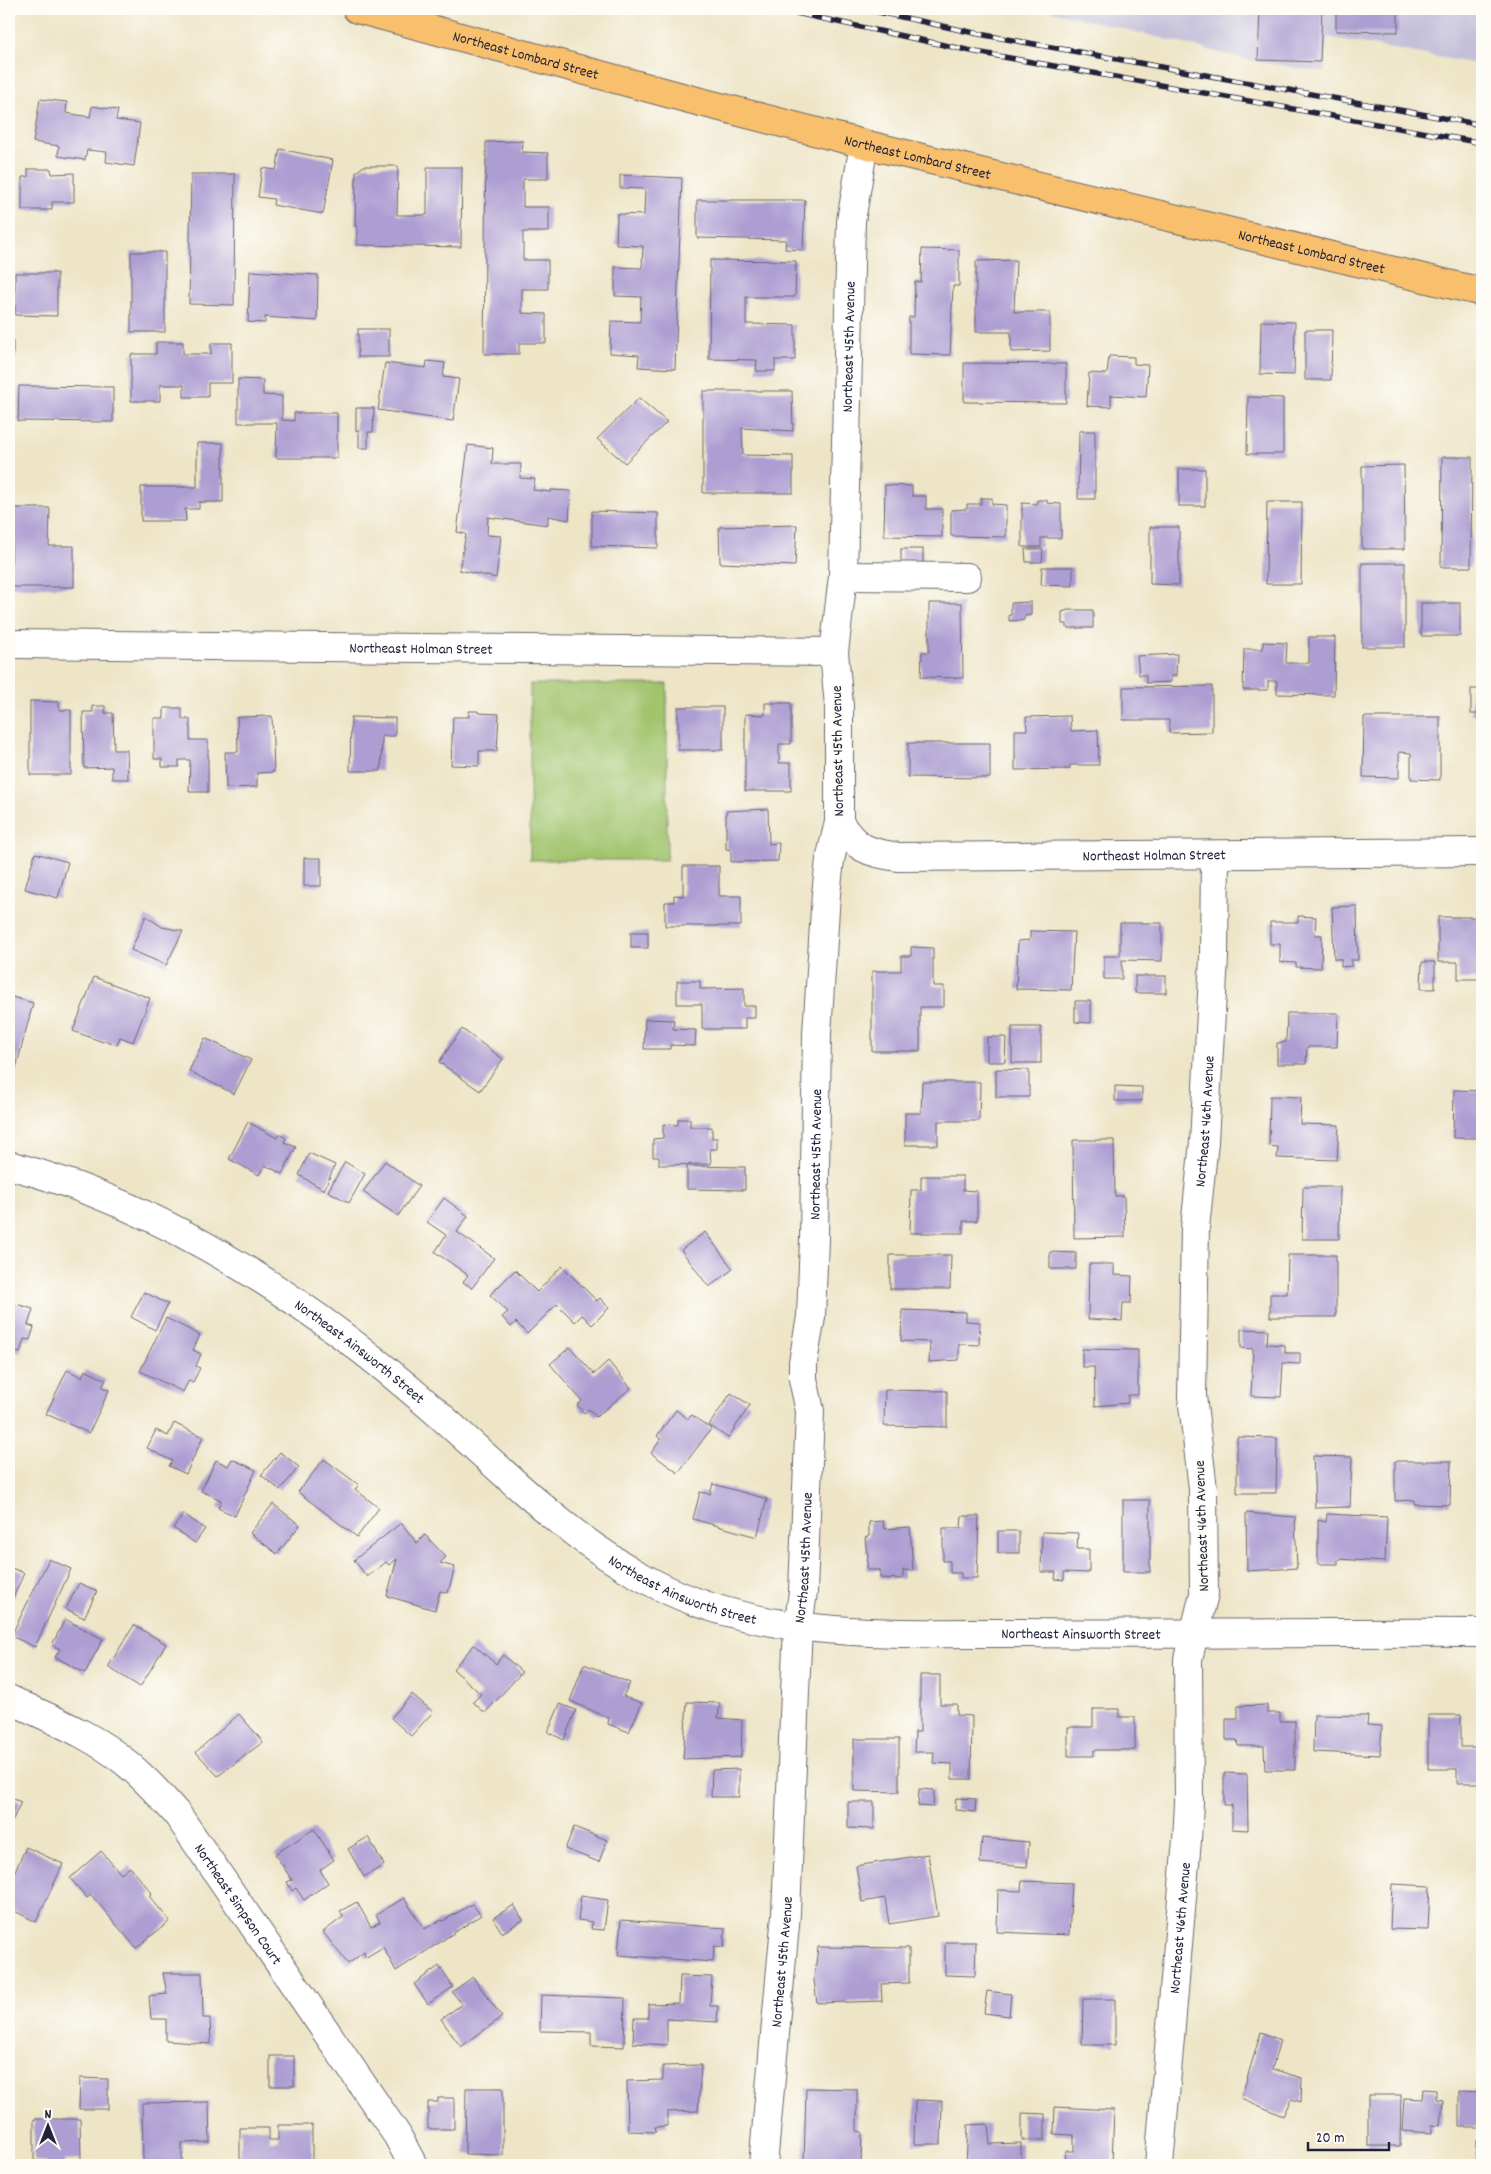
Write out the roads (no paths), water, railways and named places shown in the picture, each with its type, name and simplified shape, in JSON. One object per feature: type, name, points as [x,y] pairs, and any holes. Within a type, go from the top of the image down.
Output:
[{"type":"main road","name":"Northeast Lombard Street","points":[[357,9],[684,98],[864,144],[1482,292]]},
{"type":"street","name":"Northeast 45th Avenue","points":[[763,2165],[786,1914],[798,1627],[803,1592],[810,1411],[803,1379],[803,1362],[811,1317],[817,1033],[827,885],[830,860],[839,822],[840,706],[834,652],[843,576],[851,221],[864,144]]},
{"type":"street","points":[[843,576],[967,577]]},
{"type":"street","name":"Northeast Holman Street","points":[[9,644],[834,652]]},
{"type":"street","name":"Northeast Holman Street","points":[[839,822],[850,839],[864,849],[898,857],[1482,852]]},
{"type":"street","name":"Northeast 46th Avenue","points":[[1160,2165],[1187,1840],[1189,1803],[1188,1659],[1204,1594],[1203,1488],[1192,1396],[1195,1228],[1204,1142],[1214,957],[1216,855]]},
{"type":"street","name":"Northeast Ainsworth Street","points":[[9,1165],[39,1173],[115,1200],[208,1247],[262,1279],[318,1318],[424,1401],[557,1522],[625,1568],[660,1587],[709,1606],[748,1617],[798,1627],[870,1631],[1194,1635],[1482,1634]]},
{"type":"street","name":"Northeast Simpson Court","points":[[9,1699],[74,1730],[124,1761],[151,1785],[177,1814],[398,2135],[413,2165]]},
{"type":"railway","points":[[778,9],[976,52],[1482,143]]},
{"type":"railway","points":[[865,9],[979,34],[1482,125]]}]
